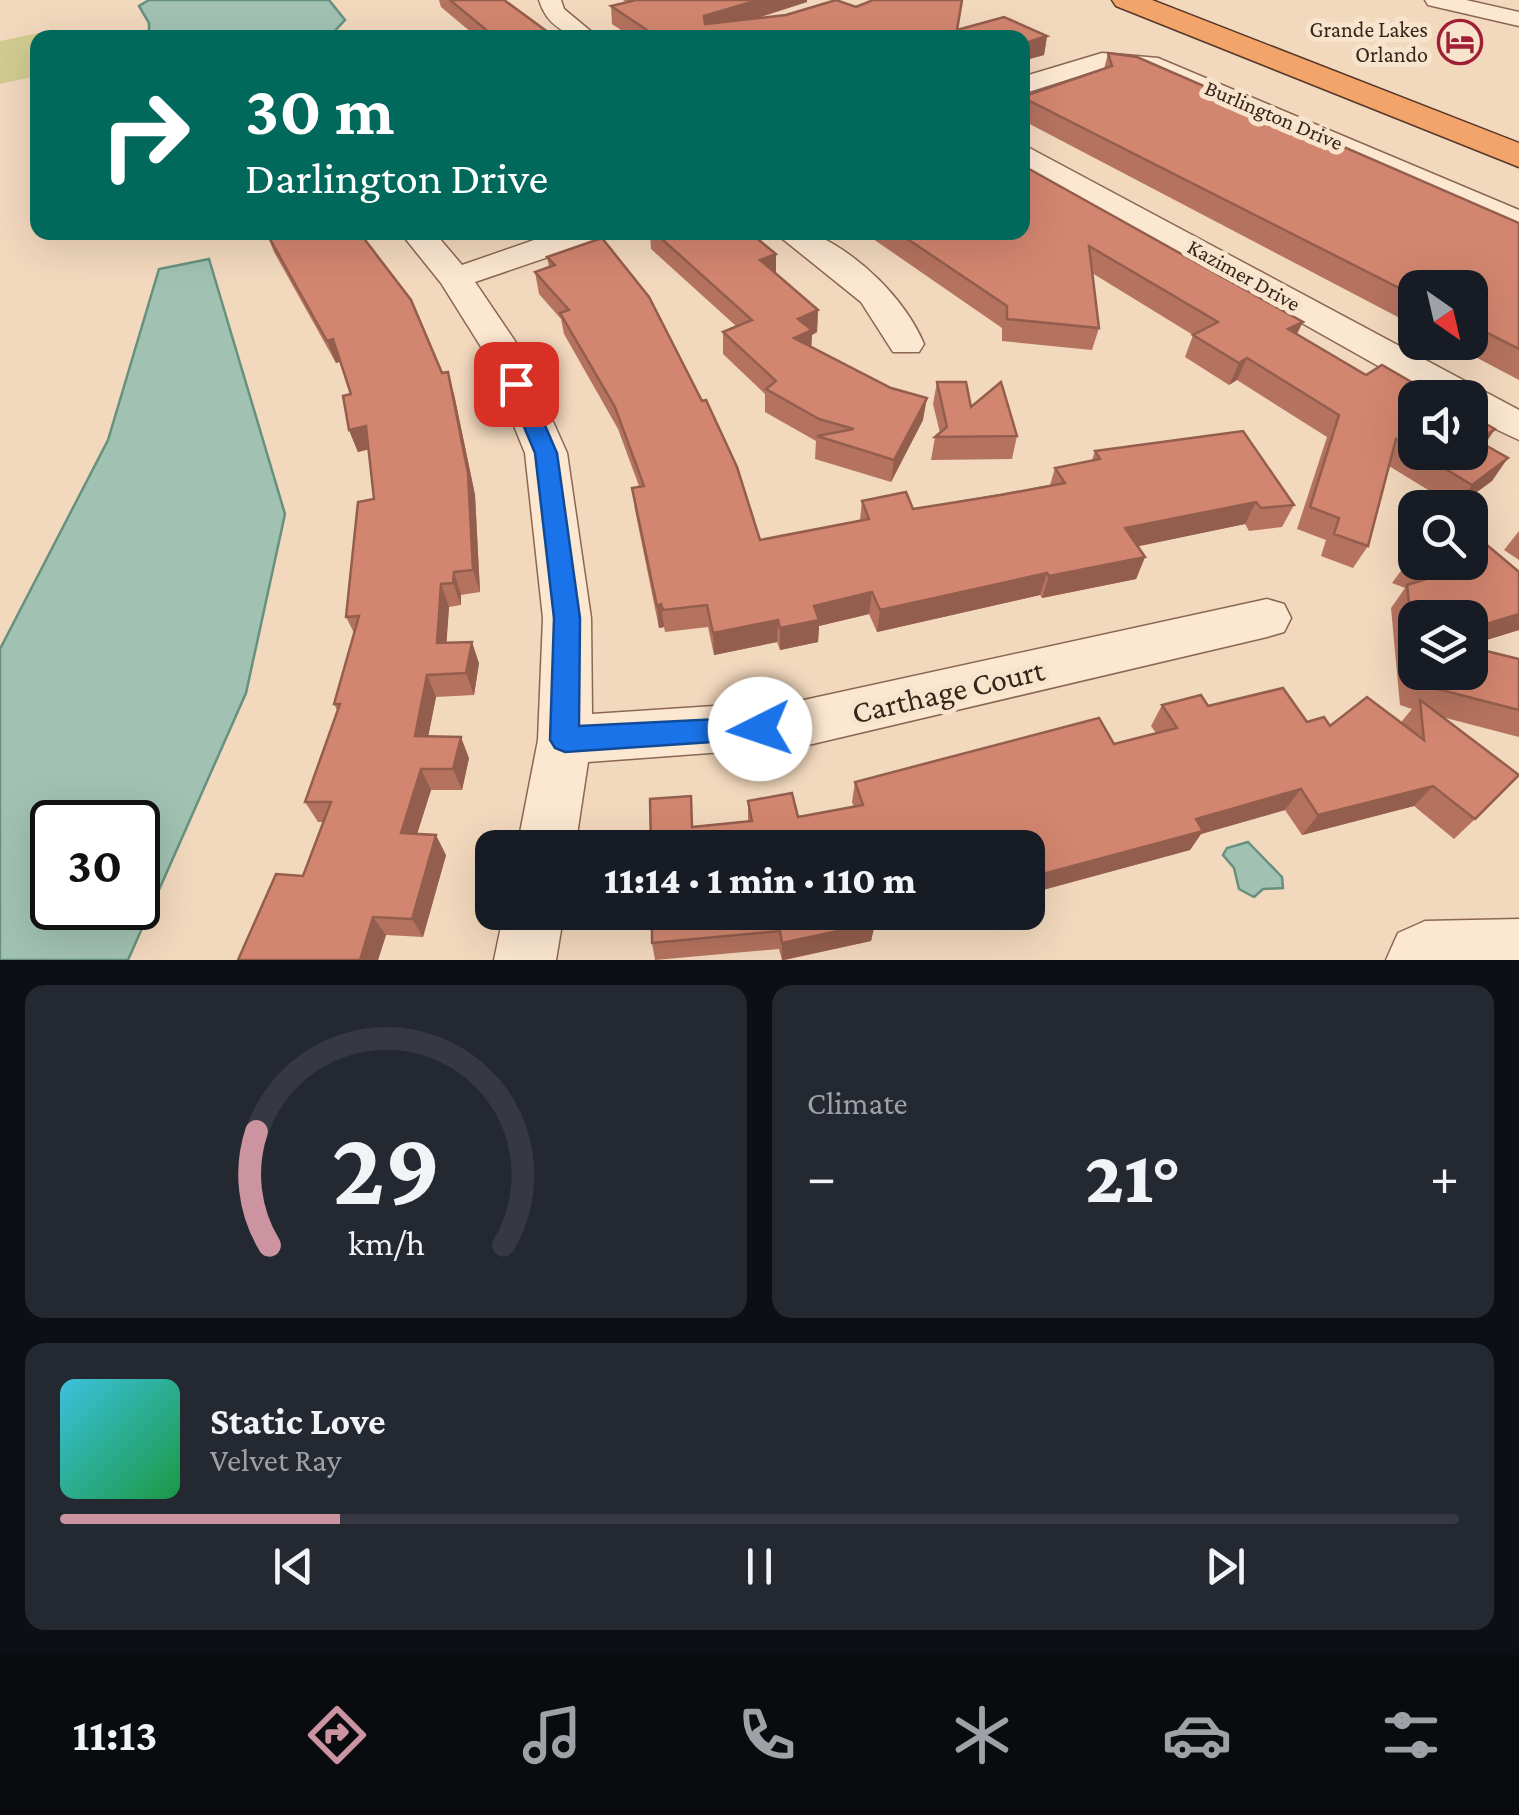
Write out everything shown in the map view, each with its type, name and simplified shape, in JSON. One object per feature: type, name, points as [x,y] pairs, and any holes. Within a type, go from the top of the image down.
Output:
[{"type":"highway","points":[[1126,0],[1519,156]]},
{"type":"highway","points":[[1206,0],[1316,41]]},
{"type":"street","points":[[550,0],[554,12],[577,30]]},
{"type":"street","points":[[1436,0],[1519,19]]},
{"type":"street","name":"Burlington Drive","points":[[1030,83],[1102,60],[1150,62],[1519,221]]},
{"type":"street","name":"Kazimer Drive","points":[[1030,157],[1435,380]]},
{"type":"street","points":[[423,240],[455,278],[502,350],[546,453],[567,618],[565,740],[549,830]]},
{"type":"street","points":[[455,278],[567,240]]},
{"type":"street","points":[[800,240],[881,302],[899,322],[906,344]]},
{"type":"street","name":"Kazimer Drive","points":[[1488,409],[1519,426]]},
{"type":"street","name":"Carthage Court","points":[[565,740],[804,723],[1266,618]]},
{"type":"street","points":[[524,960],[530,930]]},
{"type":"street","points":[[1425,960],[1519,958]]},
{"type":"shaded area","points":[[149,0],[329,0],[345,20],[336,30],[149,30],[139,6]]},
{"type":"shaded area","points":[[30,35],[30,78],[0,84],[0,41]]},
{"type":"shaded area","points":[[209,259],[285,514],[246,693],[160,888],[160,800],[30,800],[30,930],[141,930],[128,960],[0,960],[0,649],[108,440],[159,269]]},
{"type":"shaded area","points":[[1248,842],[1282,877],[1283,888],[1263,889],[1254,897],[1239,889],[1234,868],[1223,855],[1227,848]]},
{"type":"building","points":[[450,0],[504,0],[545,30],[486,30]]},
{"type":"building","points":[[636,0],[758,0],[704,16],[705,24],[786,15],[836,0],[856,7],[873,0],[962,0],[957,30],[647,30],[611,6]]},
{"type":"building","points":[[1004,17],[1047,36],[1030,41],[1030,30],[957,30]]},
{"type":"building","points":[[1108,53],[1137,57],[1519,223],[1519,349],[1488,333],[1488,270],[1398,270],[1398,287],[1030,101],[1030,94],[1112,66]]},
{"type":"building","points":[[1030,169],[1303,322],[1288,329],[1366,375],[1382,365],[1408,380],[1398,380],[1398,440],[1368,546],[1334,534],[1339,518],[1310,507],[1339,415],[1247,358],[1239,363],[1193,335],[1218,322],[1089,246],[1099,328],[1007,319],[1007,306],[909,240],[1030,240]]},
{"type":"building","points":[[270,240],[365,240],[411,300],[442,373],[448,372],[468,473],[473,570],[454,572],[453,583],[441,584],[437,643],[472,642],[466,673],[427,675],[415,736],[461,737],[453,769],[421,769],[401,833],[436,835],[412,919],[373,917],[360,960],[238,960],[276,874],[303,876],[331,802],[305,802],[340,704],[334,704],[359,616],[346,617],[358,502],[374,499],[366,426],[349,430],[343,396],[351,394],[333,339],[327,341]]},
{"type":"building","points":[[604,240],[649,297],[702,401],[706,400],[737,467],[760,540],[869,519],[862,501],[906,492],[913,509],[1001,495],[1065,483],[1055,468],[1100,459],[1095,451],[1243,431],[1294,505],[1261,508],[1256,502],[1125,528],[1145,557],[1049,576],[1047,573],[880,610],[872,592],[814,606],[819,620],[780,628],[778,620],[713,633],[707,605],[663,610],[661,604],[657,606],[632,488],[644,486],[615,407],[560,313],[569,310],[535,272],[555,265],[547,257]]},
{"type":"building","points":[[663,240],[759,240],[776,254],[760,260],[818,310],[798,319],[812,330],[794,338],[891,388],[927,398],[894,460],[817,436],[854,429],[819,419],[766,389],[776,381],[723,332],[752,320]]},
{"type":"building","points":[[937,382],[966,382],[971,407],[1001,382],[1017,436],[935,437],[947,427]]},
{"type":"building","points":[[1488,447],[1508,458],[1472,485],[1447,470],[1488,470]]},
{"type":"building","points":[[1488,546],[1519,572],[1519,614],[1488,623],[1488,600],[1409,600],[1407,585],[1423,580],[1488,580]]},
{"type":"building","points":[[1488,651],[1519,659],[1519,710],[1441,690],[1488,690]]},
{"type":"building","points":[[1283,688],[1307,722],[1324,717],[1330,726],[1367,697],[1424,740],[1420,700],[1519,775],[1475,819],[1433,786],[1318,815],[1301,789],[1196,819],[1203,831],[1045,873],[1045,830],[651,830],[650,799],[691,796],[692,827],[752,821],[748,801],[792,793],[798,817],[863,805],[855,782],[1099,718],[1114,744],[1177,728],[1162,705],[1201,695],[1208,706]]},
{"type":"building","points":[[652,930],[842,930],[782,943],[780,931],[652,943]]},
{"type":"place","name":"Grande Lakes Orlando","points":[[1460,42]]},
{"type":"route","points":[[516,384],[546,453],[567,618],[565,740],[760,729]]}]
